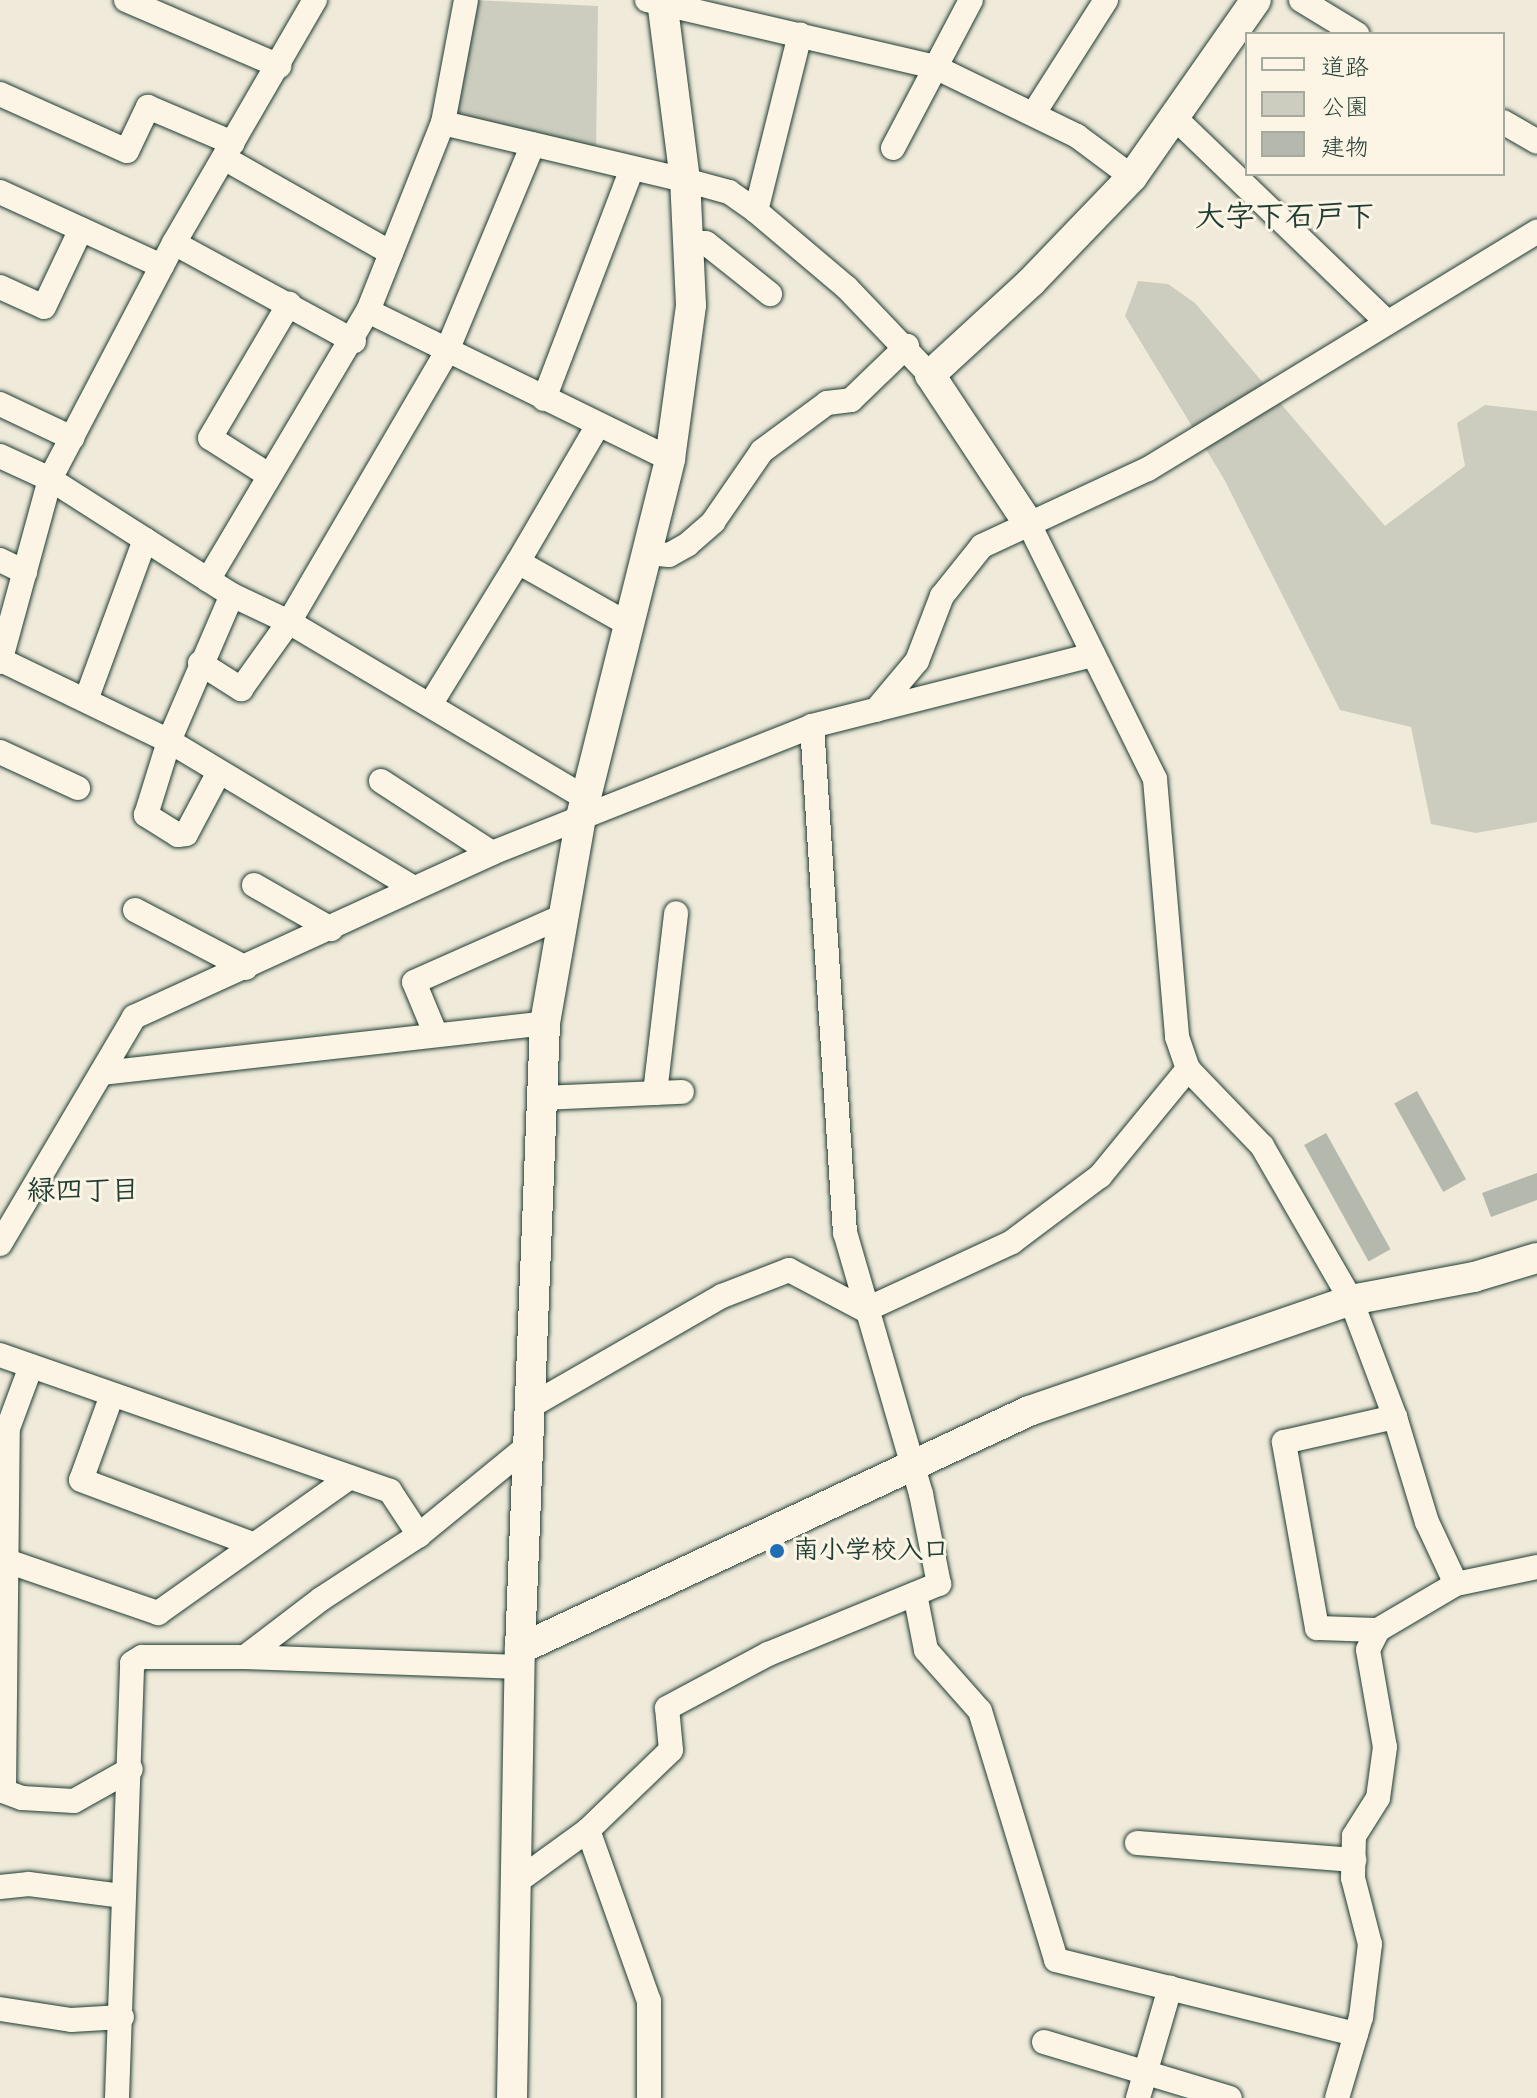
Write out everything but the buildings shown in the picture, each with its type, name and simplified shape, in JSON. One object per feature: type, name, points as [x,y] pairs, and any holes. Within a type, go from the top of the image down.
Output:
[{"type":"street","points":[[126,0],[279,66]]},
{"type":"street","points":[[315,0],[174,243],[50,479],[0,661],[169,741],[414,888]]},
{"type":"street","points":[[208,580],[267,474],[354,341],[368,311],[443,123],[466,0]]},
{"type":"street","points":[[893,148],[971,0]]},
{"type":"street","points":[[1034,113],[1106,0]]},
{"type":"street","points":[[930,375],[1031,282],[1132,177],[1176,119],[1256,0]]},
{"type":"street","points":[[1301,0],[1354,32]]},
{"type":"street","points":[[512,2098],[520,1658],[534,1404],[545,1023],[584,807],[670,459],[686,363],[690,242],[685,180],[657,1],[935,67],[1034,113],[1132,177]]},
{"type":"street","points":[[756,211],[800,34]]},
{"type":"street","points":[[0,94],[127,151],[148,107],[229,150],[391,253]]},
{"type":"street","points":[[1176,119],[1387,322]]},
{"type":"street","points":[[443,123],[729,192],[756,211],[907,346],[930,375],[1030,526],[1155,779],[1177,1037],[1188,1069],[1262,1146],[1351,1300],[1395,1417],[1427,1522],[1456,1584]]},
{"type":"street","points":[[1505,123],[1537,142]]},
{"type":"street","points":[[200,663],[241,689],[289,622],[446,353],[533,144]]},
{"type":"street","points":[[544,399],[632,168]]},
{"type":"street","points":[[0,192],[162,266]]},
{"type":"street","points":[[0,287],[44,307],[81,229]]},
{"type":"street","points":[[876,710],[917,661],[942,596],[960,569],[982,546],[1148,469],[1537,232]]},
{"type":"street","points":[[690,242],[706,243],[770,294]]},
{"type":"street","points":[[174,243],[354,341]]},
{"type":"street","points":[[267,474],[210,438],[289,304]]},
{"type":"street","points":[[368,311],[446,353],[670,459]]},
{"type":"street","points":[[646,553],[669,555],[687,545],[713,522],[762,451],[827,403],[851,400],[907,346]]},
{"type":"street","points":[[0,404],[72,438]]},
{"type":"street","points":[[430,705],[598,425]]},
{"type":"street","points":[[0,456],[50,479],[232,595],[289,622],[430,705],[584,807]]},
{"type":"street","points":[[86,700],[145,540]]},
{"type":"street","points":[[0,560],[25,572]]},
{"type":"street","points":[[518,562],[628,624]]},
{"type":"street","points":[[219,772],[186,834],[178,835],[146,815],[145,807],[169,741],[200,663],[232,595]]},
{"type":"street","points":[[0,1244],[134,1017],[331,929],[584,807],[812,726],[1093,655]]},
{"type":"street","points":[[515,1883],[588,1830],[671,1750],[667,1708],[768,1654],[939,1584],[910,1465],[845,1233],[812,726]]},
{"type":"street","points":[[0,752],[78,788]]},
{"type":"street","points":[[381,781],[492,853]]},
{"type":"street","points":[[254,885],[331,929]]},
{"type":"street","points":[[135,910],[246,968]]},
{"type":"street","points":[[655,1093],[676,913]]},
{"type":"street","points":[[436,1035],[414,982],[563,916]]},
{"type":"street","points":[[102,1073],[545,1023]]},
{"type":"street","points":[[865,1310],[1025,1233],[1100,1176],[1188,1069]]},
{"type":"street","points":[[542,1098],[682,1092]]},
{"type":"street","points":[[117,2098],[122,2017],[123,1896],[131,1769],[132,1663],[142,1657],[520,1658],[910,1465],[1029,1411],[1351,1300],[1474,1277],[1537,1258]]},
{"type":"street","points":[[534,1404],[722,1296],[789,1270],[865,1310]]},
{"type":"street","points":[[0,1355],[390,1491],[419,1535]]},
{"type":"street","points":[[31,1366],[8,1428],[2,1790],[22,1798],[74,1801],[131,1769]]},
{"type":"street","points":[[112,1395],[81,1480],[252,1544]]},
{"type":"street","points":[[1395,1417],[1284,1442],[1317,1628],[1378,1630],[1456,1584],[1537,1567]]},
{"type":"street","points":[[245,1657],[321,1599],[419,1535],[530,1444]]},
{"type":"street","points":[[7,1561],[158,1613],[350,1477]]},
{"type":"street","points":[[915,1594],[926,1650],[980,1711],[1056,1960],[1356,2034]]},
{"type":"street","points":[[1337,2098],[1356,2034],[1370,1944],[1353,1878],[1354,1836],[1378,1798],[1385,1747],[1368,1650],[1378,1630]]},
{"type":"street","points":[[588,1830],[649,2001],[649,2098]]},
{"type":"street","points":[[1137,1843],[1354,1860]]},
{"type":"street","points":[[0,1887],[29,1884],[123,1896]]},
{"type":"street","points":[[1138,2098],[1170,1988]]},
{"type":"street","points":[[0,2009],[71,2020],[122,2017]]},
{"type":"street","points":[[1044,2042],[1230,2098]]},
{"type":"green space","points":[[473,0],[598,6],[596,152],[463,119],[456,110]]},
{"type":"green space","points":[[1138,281],[1168,284],[1195,303],[1385,526],[1465,466],[1457,423],[1485,405],[1537,411],[1537,822],[1476,833],[1431,824],[1411,727],[1340,710],[1224,479],[1125,316]]},
{"type":"place","name":"南小学校入口","points":[[777,1551]]},
{"type":"district","name":"大字下石戸下","points":[[1285,217]]},
{"type":"district","name":"緑四丁目","points":[[83,1191]]}]
